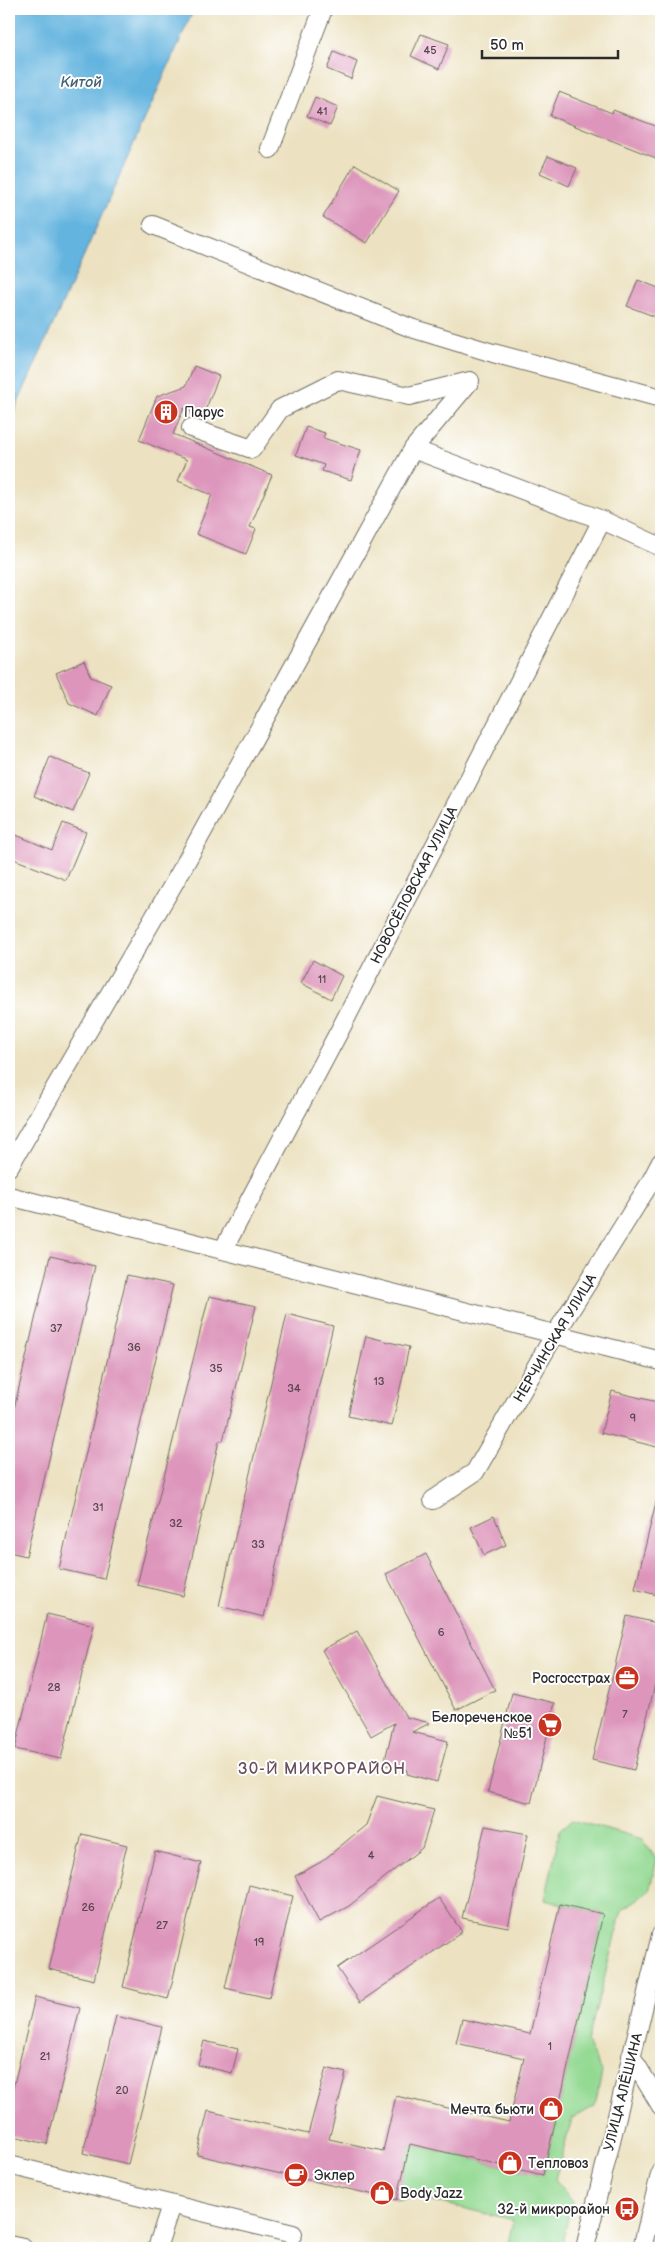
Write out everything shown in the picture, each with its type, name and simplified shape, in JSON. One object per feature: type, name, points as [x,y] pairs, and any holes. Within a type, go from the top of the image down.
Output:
[{"type":"street","points":[[270,149],[323,9]]},
{"type":"street","points":[[153,225],[411,328],[493,354],[661,398]]},
{"type":"street","points":[[9,1168],[181,871],[413,449],[470,381],[409,396],[338,380],[280,409],[252,449],[191,428]]},
{"type":"street","points":[[413,449],[602,520],[661,547]]},
{"type":"street","name":"НОВОСЁЛОВСКАЯ УЛИЦА","points":[[222,1250],[346,1018],[602,520]]},
{"type":"street","name":"НЕРЧИНСКАЯ УЛИЦА","points":[[433,1500],[475,1472],[661,1162]]},
{"type":"street","points":[[9,1196],[557,1333],[661,1361]]},
{"type":"street","name":"УЛИЦА АЛЁШИНА","points":[[585,2248],[661,1935]]},
{"type":"street","points":[[631,2056],[661,2106]]},
{"type":"street","points":[[9,2165],[293,2234]]},
{"type":"street","points":[[642,2248],[661,2171]]},
{"type":"street","points":[[157,2248],[171,2205]]},
{"type":"street","points":[[9,2245],[23,2248]]},
{"type":"green space","points":[[573,1819],[642,1839],[657,1860],[649,1891],[622,1910],[587,2043],[602,2072],[595,2106],[572,2119],[555,2179],[572,2201],[561,2248],[507,2248],[513,2220],[415,2197],[397,2200],[410,2144],[543,2175],[603,1914],[545,1900],[560,1830]]},
{"type":"water","name":"Китой","points":[[9,9],[194,9],[9,423]]},
{"type":"building","points":[[421,34],[449,44],[439,69],[411,56]]},
{"type":"building","points":[[334,52],[357,62],[351,79],[327,69]]},
{"type":"building","points":[[559,92],[612,113],[613,110],[661,128],[661,160],[550,116]]},
{"type":"building","points":[[315,97],[338,107],[330,126],[307,116]]},
{"type":"building","points":[[548,156],[577,168],[569,186],[540,173]]},
{"type":"building","points":[[355,164],[399,191],[367,243],[323,217]]},
{"type":"building","points":[[638,280],[661,289],[661,303],[656,317],[627,306]]},
{"type":"building","points":[[194,366],[219,376],[203,416],[184,408],[173,434],[272,475],[250,527],[256,529],[246,554],[196,534],[212,495],[178,481],[187,460],[139,440],[157,396],[186,386]]},
{"type":"building","points":[[306,427],[325,433],[323,438],[361,450],[351,480],[322,471],[324,465],[296,455]]},
{"type":"building","points":[[84,661],[91,677],[111,685],[98,716],[69,703],[56,673]]},
{"type":"building","points":[[50,757],[89,773],[73,812],[34,796]]},
{"type":"building","points":[[63,823],[86,832],[66,880],[9,857],[9,832],[52,850]]},
{"type":"building","points":[[313,960],[342,976],[331,999],[301,983]]},
{"type":"building","points":[[50,1256],[95,1266],[26,1556],[9,1552],[9,1430]]},
{"type":"building","points":[[127,1275],[173,1285],[104,1579],[59,1569]]},
{"type":"building","points":[[209,1296],[256,1306],[223,1441],[219,1441],[183,1596],[137,1585]]},
{"type":"building","points":[[287,1314],[333,1326],[264,1617],[219,1606]]},
{"type":"building","points":[[366,1336],[409,1347],[392,1426],[348,1416]]},
{"type":"building","points":[[612,1391],[661,1403],[661,1448],[601,1433]]},
{"type":"building","points":[[656,1502],[661,1503],[661,1596],[635,1589]]},
{"type":"building","points":[[494,1516],[506,1545],[484,1555],[471,1527]]},
{"type":"building","points":[[426,1554],[495,1690],[456,1710],[386,1574]]},
{"type":"building","points":[[47,1614],[94,1625],[61,1759],[15,1749]]},
{"type":"building","points":[[627,1616],[661,1624],[661,1660],[634,1770],[592,1760]]},
{"type":"building","points":[[357,1631],[406,1717],[430,1723],[412,1732],[448,1741],[437,1782],[407,1774],[408,1770],[384,1764],[394,1723],[371,1736],[322,1650]]},
{"type":"building","points":[[512,1693],[555,1703],[531,1803],[488,1792]]},
{"type":"building","points":[[377,1796],[434,1810],[422,1848],[349,1906],[319,1922],[295,1876],[321,1862],[366,1825]]},
{"type":"building","points":[[485,1826],[528,1834],[508,1927],[462,1918]]},
{"type":"building","points":[[82,1834],[127,1845],[94,1980],[49,1969]]},
{"type":"building","points":[[155,1851],[201,1863],[168,1999],[123,1987]]},
{"type":"building","points":[[249,1885],[293,1896],[269,1998],[225,1988]]},
{"type":"building","points":[[439,1898],[462,1932],[360,2002],[337,1968]]},
{"type":"building","points":[[560,1904],[603,1914],[543,2175],[410,2144],[397,2200],[197,2155],[208,2111],[308,2134],[326,2068],[346,2073],[329,2139],[383,2151],[396,2096],[509,2122],[524,2058],[456,2043],[462,2019],[530,2034]]},
{"type":"building","points":[[35,1997],[80,2008],[47,2144],[9,2135],[9,2105]]},
{"type":"building","points":[[116,2016],[162,2027],[128,2164],[83,2153]]},
{"type":"building","points":[[204,2041],[238,2049],[232,2073],[198,2065]]},
{"type":"place","name":"Парус","points":[[166,412]]},
{"type":"place","name":"Росгосстрах","points":[[627,1678]]},
{"type":"place","name":"Белореченское №51","points":[[550,1725]]},
{"type":"place","name":"Мечта бьюти","points":[[551,2109]]},
{"type":"place","name":"Тепловоз","points":[[510,2163]]},
{"type":"place","name":"Эклер","points":[[296,2175]]},
{"type":"place","name":"Body Jazz","points":[[382,2193]]},
{"type":"place","name":"32-й микрорайон","points":[[627,2209]]},
{"type":"district","name":"30-Й МИКРОРАЙОН","points":[[322,1769]]}]
